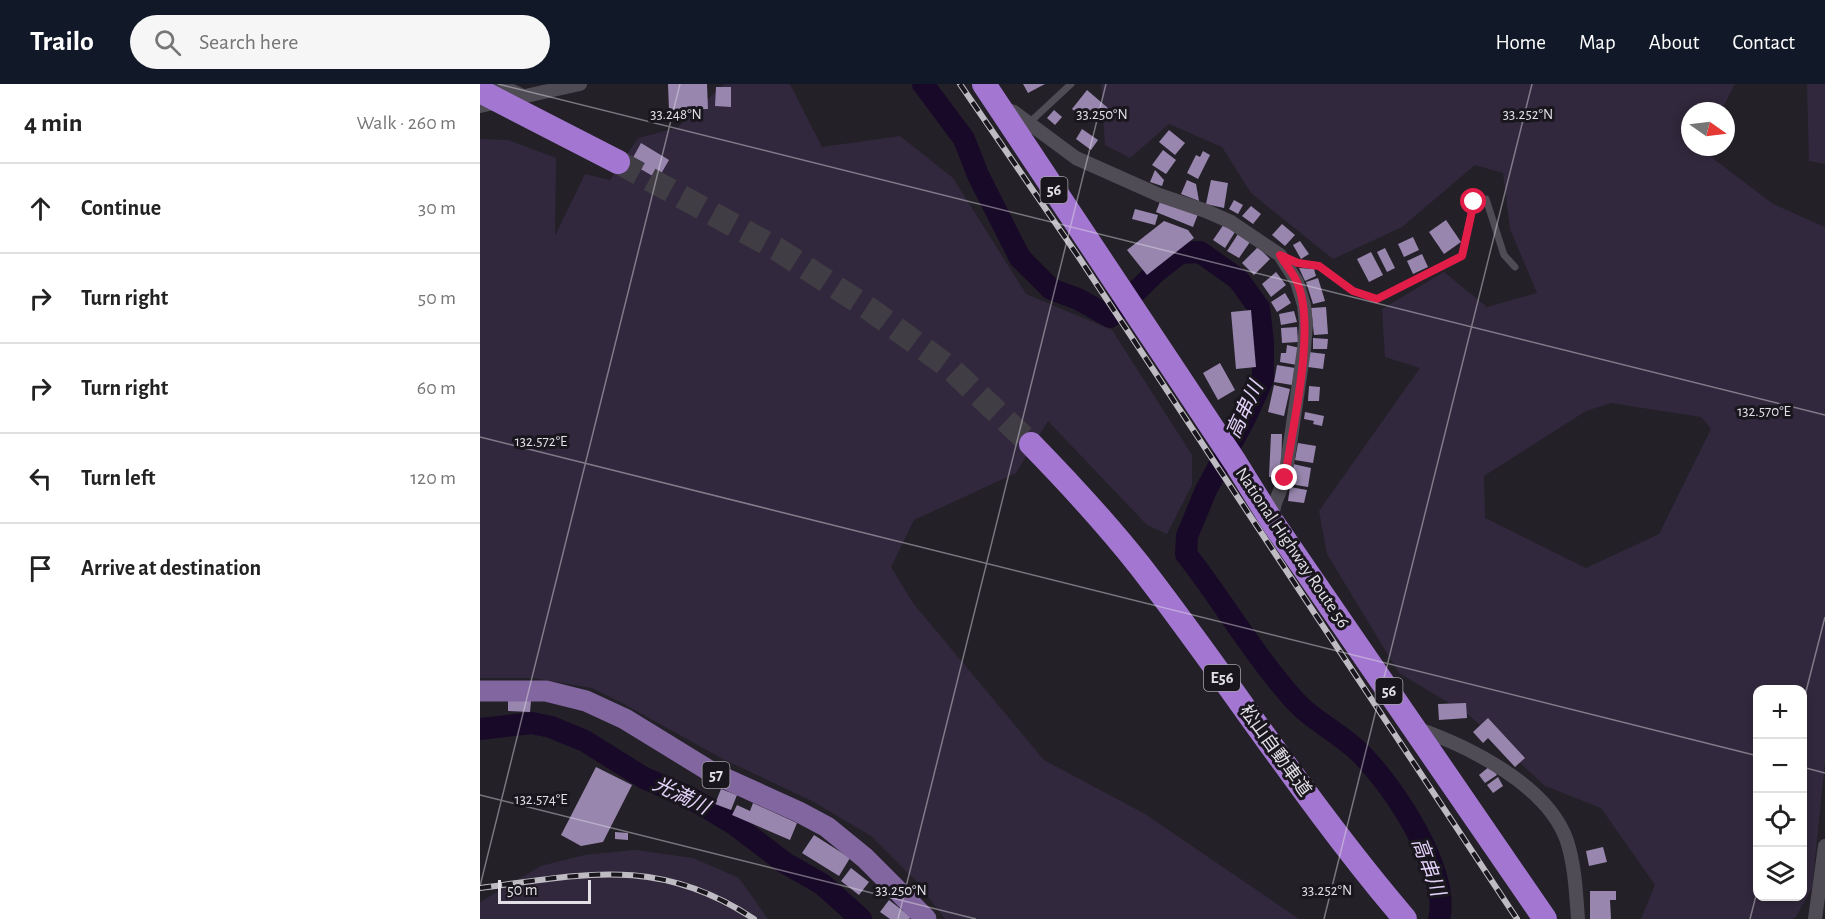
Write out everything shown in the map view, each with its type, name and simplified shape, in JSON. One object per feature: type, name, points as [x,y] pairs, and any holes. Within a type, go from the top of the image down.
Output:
[{"type":"highway","name":"National Highway Route 56","points":[[984,84],[1271,520],[1545,919]]},
{"type":"highway","points":[[480,92],[618,162]]},
{"type":"highway","name":"松山自動車道","points":[[1031,444],[1085,500],[1140,566],[1334,833],[1405,919]]},
{"type":"main road","name":"57","points":[[480,692],[546,691],[586,700],[625,718],[713,773],[827,827],[865,858],[926,919]]},
{"type":"street","points":[[498,84],[523,96]]},
{"type":"street","points":[[480,106],[580,84]]},
{"type":"street","points":[[999,108],[1014,112],[1076,158],[1159,195],[1231,222],[1280,255],[1297,282],[1304,305],[1305,324],[1304,349],[1285,478],[1271,520]]},
{"type":"street","points":[[1414,727],[1445,738],[1496,764],[1539,798],[1556,819],[1566,839],[1573,862],[1578,919]]},
{"type":"street","points":[[1815,919],[1825,846]]},
{"type":"lane","points":[[1029,123],[1071,84]]},
{"type":"lane","points":[[1280,255],[1298,263],[1319,266],[1353,291],[1377,299],[1462,256],[1474,202],[1486,199],[1504,255],[1515,267]]},
{"type":"shaded area","points":[[724,84],[790,84],[822,147],[900,136],[953,178],[1026,294],[1112,330],[1192,455],[1192,485],[1167,534],[1147,525],[1048,421],[1016,473],[914,520],[891,567],[913,603],[1044,760],[1145,814],[1299,919],[945,919],[916,881],[871,836],[812,801],[723,759],[592,688],[533,678],[480,678],[480,139],[508,140],[556,158],[555,236],[585,174],[610,180],[638,138],[677,128]]},
{"type":"shaded area","points":[[1101,84],[1735,84],[1726,102],[1681,102],[1681,156],[1710,156],[1773,204],[1825,227],[1825,762],[1812,888],[1807,897],[1807,685],[1753,685],[1753,901],[1805,901],[1796,917],[1793,919],[1641,919],[1655,885],[1601,808],[1545,786],[1469,715],[1399,673],[1327,554],[1319,511],[1420,368],[1385,357],[1382,309],[1444,272],[1487,307],[1537,293],[1510,229],[1503,173],[1475,165],[1402,227],[1333,259],[1251,193],[1222,147],[1169,124],[1130,158],[1105,145]],"holes":[[[1611,403],[1701,417],[1711,429],[1659,534],[1586,568],[1485,518],[1484,476],[1586,411]]]},
{"type":"shaded area","points":[[1807,84],[1825,84],[1825,164],[1809,161]]},
{"type":"shaded area","points":[[635,850],[693,858],[739,878],[768,919],[480,919],[480,902],[541,866],[585,855]]},
{"type":"building","points":[[668,84],[707,84],[708,109],[669,110]]},
{"type":"building","points":[[1023,84],[1045,84],[1028,93]]},
{"type":"building","points":[[716,87],[731,87],[731,107],[715,106]]},
{"type":"building","points":[[1087,90],[1108,108],[1097,121],[1088,112],[1083,118],[1072,109]]},
{"type":"building","points":[[1054,110],[1062,117],[1055,125],[1047,118]]},
{"type":"building","points":[[1082,129],[1098,140],[1091,150],[1076,139]]},
{"type":"building","points":[[1169,130],[1185,143],[1175,155],[1159,142]]},
{"type":"building","points":[[641,143],[669,160],[658,179],[630,163]]},
{"type":"building","points":[[1163,150],[1176,160],[1166,174],[1152,165]]},
{"type":"building","points":[[1203,151],[1210,155],[1198,179],[1187,173],[1196,155],[1200,157]]},
{"type":"building","points":[[1155,170],[1164,180],[1162,186],[1150,182]]},
{"type":"building","points":[[1187,180],[1196,184],[1199,201],[1181,194]]},
{"type":"building","points":[[1211,180],[1228,183],[1224,208],[1206,204]]},
{"type":"building","points":[[1161,199],[1198,214],[1193,227],[1156,212]]},
{"type":"building","points":[[1234,200],[1243,205],[1238,214],[1229,209]]},
{"type":"building","points":[[1251,206],[1261,214],[1253,224],[1242,216]]},
{"type":"building","points":[[1135,209],[1158,215],[1155,225],[1132,219]]},
{"type":"building","points":[[1446,220],[1461,242],[1444,254],[1429,232]]},
{"type":"building","points":[[1164,221],[1188,230],[1194,238],[1147,275],[1127,250]]},
{"type":"building","points":[[1224,224],[1235,232],[1225,248],[1213,240]]},
{"type":"building","points":[[1282,224],[1295,235],[1285,246],[1272,235]]},
{"type":"building","points":[[1238,234],[1250,242],[1239,258],[1227,251]]},
{"type":"building","points":[[1413,237],[1419,250],[1404,257],[1398,244]]},
{"type":"building","points":[[1300,241],[1309,254],[1301,259],[1293,245]]},
{"type":"building","points":[[1258,247],[1270,259],[1254,275],[1242,263]]},
{"type":"building","points":[[1385,248],[1395,268],[1387,272],[1377,252]]},
{"type":"building","points":[[1371,252],[1383,275],[1369,282],[1357,259]]},
{"type":"building","points":[[1422,254],[1428,267],[1413,274],[1407,261]]},
{"type":"building","points":[[1299,268],[1314,269],[1316,276],[1305,281]]},
{"type":"building","points":[[1276,272],[1286,285],[1271,297],[1262,284]]},
{"type":"building","points":[[1318,278],[1325,301],[1313,304],[1306,282]]},
{"type":"building","points":[[1285,293],[1291,303],[1277,312],[1271,302]]},
{"type":"building","points":[[1326,307],[1328,334],[1314,335],[1311,308]]},
{"type":"building","points":[[1251,310],[1256,367],[1236,369],[1231,312]]},
{"type":"building","points":[[1294,311],[1297,322],[1281,325],[1279,314]]},
{"type":"building","points":[[1297,327],[1298,342],[1282,343],[1281,328]]},
{"type":"building","points":[[1313,338],[1328,339],[1327,349],[1313,349]]},
{"type":"building","points":[[1287,345],[1300,348],[1297,365],[1280,362],[1281,353],[1286,353]]},
{"type":"building","points":[[1309,352],[1325,354],[1323,369],[1308,367]]},
{"type":"building","points":[[1220,363],[1235,390],[1218,400],[1203,373]]},
{"type":"building","points":[[1277,365],[1295,368],[1292,385],[1274,382]]},
{"type":"building","points":[[1274,385],[1290,389],[1284,416],[1268,412]]},
{"type":"building","points":[[1309,386],[1320,387],[1319,401],[1308,401]]},
{"type":"building","points":[[1305,412],[1324,416],[1322,426],[1304,419]]},
{"type":"building","points":[[1271,434],[1282,434],[1281,477],[1269,477]]},
{"type":"building","points":[[1298,443],[1316,446],[1313,463],[1295,460]]},
{"type":"building","points":[[1293,464],[1311,468],[1308,487],[1290,484]]},
{"type":"building","points":[[1290,487],[1307,490],[1304,503],[1288,501]]},
{"type":"building","points":[[508,700],[531,701],[530,712],[508,711]]},
{"type":"building","points":[[1466,703],[1467,718],[1439,720],[1438,704]]},
{"type":"building","points":[[1488,718],[1525,758],[1515,767],[1488,738],[1483,743],[1473,732]]},
{"type":"building","points":[[1490,766],[1497,775],[1485,783],[1479,775]]},
{"type":"building","points":[[596,767],[632,785],[603,842],[581,846],[561,835]]},
{"type":"building","points":[[1498,777],[1503,786],[1493,793],[1487,785]]},
{"type":"building","points":[[721,789],[737,795],[731,810],[715,804]]},
{"type":"building","points":[[753,803],[797,823],[790,840],[732,815],[737,805],[750,811]]},
{"type":"building","points":[[615,832],[628,833],[628,840],[615,839]]},
{"type":"building","points":[[814,835],[850,858],[839,876],[802,853]]},
{"type":"building","points":[[1603,847],[1607,862],[1589,866],[1586,851]]},
{"type":"building","points":[[851,868],[869,882],[859,895],[841,881]]},
{"type":"building","points":[[1590,891],[1616,891],[1616,900],[1610,900],[1611,919],[1590,919]]},
{"type":"building","points":[[889,900],[911,917],[909,919],[890,919],[880,912]]},
{"type":"waterway","name":"高串川","points":[[923,84],[964,139],[978,175],[1020,258],[1051,289],[1078,299],[1110,317],[1157,271],[1180,253],[1200,252],[1238,279],[1259,308],[1263,342],[1263,379],[1244,420],[1206,490],[1187,536],[1186,554],[1288,694],[1308,713],[1356,749],[1375,769],[1404,809],[1417,832],[1437,878],[1440,900],[1439,919]]},
{"type":"waterway","name":"光満川","points":[[480,729],[532,723],[551,727],[585,741],[644,778],[689,797],[734,824],[785,863],[822,884],[861,919]]},
{"type":"tunnel","points":[[618,162],[777,249],[868,308],[950,368],[1031,444]]},
{"type":"railway","points":[[960,84],[1080,259],[1517,919]]},
{"type":"railway","points":[[480,888],[588,875],[653,878],[686,886],[719,899],[754,919]]},
{"type":"route","points":[[1285,478],[1304,349],[1305,324],[1304,305],[1297,282],[1280,255],[1298,263],[1319,266],[1353,291],[1377,299],[1462,256],[1474,202]]}]
